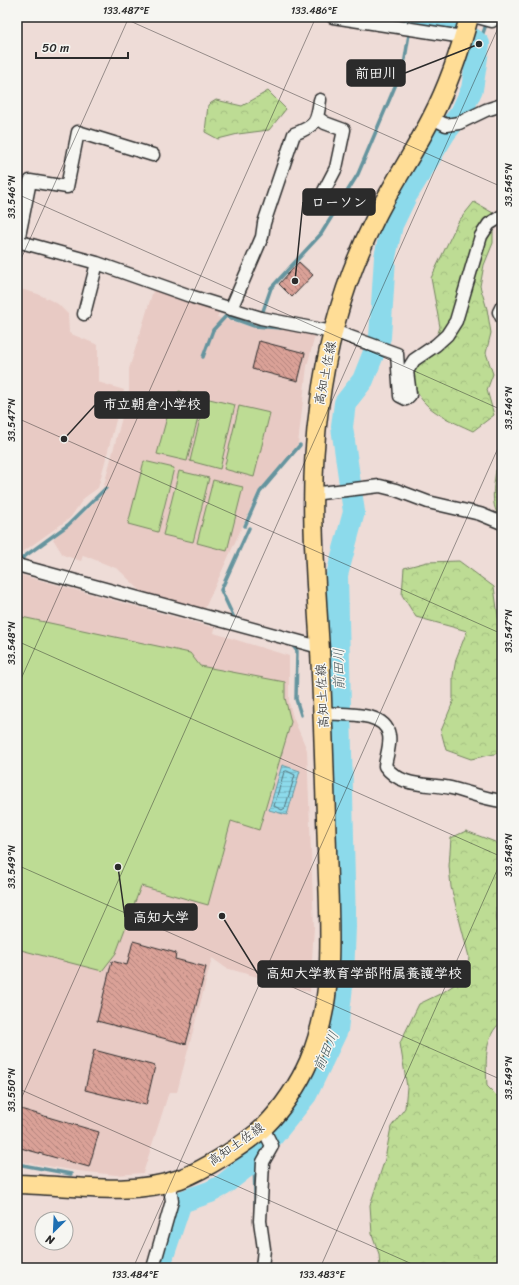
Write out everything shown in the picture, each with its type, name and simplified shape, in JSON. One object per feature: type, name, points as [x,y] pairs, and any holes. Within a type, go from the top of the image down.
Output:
[{"type":"main road","name":"高知土佐線","points":[[17,1184],[133,1188],[169,1182],[182,1178],[267,1134],[307,1064],[316,1043],[326,1003],[335,714],[320,647],[312,494],[319,404],[334,331],[351,273],[375,218],[439,122],[463,37],[480,18]]},
{"type":"street","points":[[333,17],[463,37]]},
{"type":"street","points":[[231,309],[262,237],[264,223],[294,134],[311,127],[318,118],[320,100]]},
{"type":"street","points":[[439,122],[459,123],[486,110],[502,105]]},
{"type":"street","points":[[318,118],[325,123],[344,130],[336,168],[324,191]]},
{"type":"street","points":[[154,154],[78,132],[67,187],[30,181],[17,241],[97,263],[261,318],[334,331],[397,354],[400,396],[406,399],[410,395],[407,371],[414,360],[448,335],[456,321],[482,236],[489,224],[502,216]]},
{"type":"street","points":[[84,314],[97,263]]},
{"type":"street","points":[[502,306],[499,312],[502,318]]},
{"type":"street","points":[[312,494],[380,486],[396,490],[428,502],[480,514],[502,523]]},
{"type":"street","points":[[17,564],[320,647]]},
{"type":"street","points":[[335,714],[368,716],[382,722],[389,735],[385,766],[390,773],[399,779],[416,784],[451,788],[488,800],[502,801]]},
{"type":"street","points":[[262,1268],[264,1249],[260,1221],[263,1162],[272,1146],[267,1134]]},
{"type":"street","points":[[153,1268],[172,1201],[169,1182]]},
{"type":"shaded area","points":[[17,288],[38,294],[58,304],[68,314],[69,333],[98,345],[98,382],[124,390],[98,488],[84,498],[70,518],[17,556]]},
{"type":"shaded area","points":[[159,289],[220,311],[217,317],[259,329],[261,327],[286,330],[297,327],[316,332],[307,366],[298,444],[258,492],[205,608],[202,609],[144,594],[118,569],[83,555],[81,561],[63,555],[53,539],[86,511],[106,490],[103,489],[129,391],[129,369],[153,291]]},
{"type":"shaded area","points":[[17,574],[215,628],[214,633],[289,656],[289,702],[293,717],[307,750],[314,927],[310,992],[226,968],[212,958],[177,1092],[169,1092],[143,1173],[116,1175],[78,1171],[17,1161]]},
{"type":"green space","points":[[268,91],[286,109],[269,130],[238,134],[218,139],[205,132],[208,105],[216,100],[242,106]]},
{"type":"green space","points":[[474,202],[493,213],[493,243],[484,265],[480,286],[487,309],[491,333],[486,353],[493,374],[487,390],[494,415],[473,431],[437,413],[428,406],[417,391],[414,378],[416,356],[435,342],[440,327],[431,278],[458,222]]},
{"type":"green space","points":[[179,391],[203,398],[187,461],[157,454],[172,399]]},
{"type":"green space","points":[[205,398],[235,405],[220,469],[190,461]]},
{"type":"green space","points":[[239,406],[270,413],[254,477],[224,469]]},
{"type":"green space","points":[[144,461],[174,468],[158,532],[128,524]]},
{"type":"green space","points":[[496,470],[502,470],[502,519],[495,509],[493,496]]},
{"type":"green space","points":[[179,471],[209,478],[193,542],[163,535]]},
{"type":"green space","points":[[213,480],[243,487],[227,551],[197,543]]},
{"type":"green space","points":[[459,561],[494,587],[502,645],[502,749],[499,753],[471,759],[446,750],[441,731],[453,702],[453,676],[456,659],[467,631],[416,617],[402,595],[404,568],[427,562]]},
{"type":"green space","points":[[17,616],[190,653],[200,666],[285,682],[285,698],[291,722],[259,830],[231,821],[208,905],[141,886],[116,953],[102,971],[17,949]]},
{"type":"green space","points":[[466,831],[495,842],[502,847],[502,903],[496,907],[497,924],[502,927],[502,1022],[496,1027],[489,1042],[486,1069],[487,1086],[502,1101],[502,1268],[380,1268],[379,1254],[372,1234],[370,1205],[385,1159],[391,1127],[405,1108],[407,1087],[400,1043],[419,1004],[442,993],[467,976],[469,957],[451,887],[449,866],[451,838]]},
{"type":"water","points":[[282,765],[300,771],[287,815],[269,810]]},
{"type":"building","points":[[299,262],[313,275],[292,297],[279,284]]},
{"type":"building","points":[[259,341],[305,353],[298,381],[252,369]]},
{"type":"building","points":[[133,941],[176,953],[175,959],[206,967],[186,1044],[97,1021],[112,961],[127,965]]},
{"type":"building","points":[[94,1050],[155,1066],[146,1105],[85,1090]]},
{"type":"building","points":[[17,1108],[99,1132],[89,1167],[17,1147]]},
{"type":"waterway","name":"前田川","points":[[405,17],[421,25],[458,30]]},
{"type":"waterway","points":[[479,44],[487,22]]},
{"type":"waterway","points":[[263,311],[271,288],[321,234],[358,174],[404,65],[409,34]]},
{"type":"waterway","name":"前田川","points":[[159,1268],[181,1202],[210,1192],[223,1185],[254,1160],[306,1095],[337,1030],[343,977],[345,926],[337,575],[354,512],[342,427],[345,403],[363,380],[380,337],[385,257],[392,225],[406,196],[445,133],[461,113],[472,89],[479,44],[473,39]]},
{"type":"waterway","points":[[203,357],[213,330],[226,316],[254,326],[281,328]]},
{"type":"waterway","points":[[245,526],[260,492],[300,445]]},
{"type":"waterway","points":[[21,559],[68,525],[106,488]]},
{"type":"waterway","points":[[238,619],[234,618],[221,590],[249,528]]},
{"type":"waterway","points":[[292,645],[297,651],[296,699],[301,715]]},
{"type":"waterway","points":[[254,1160],[256,1231]]},
{"type":"waterway","points":[[17,1164],[71,1174]]},
{"type":"place","name":"前田川","points":[[479,44]]},
{"type":"place","name":"ローソン","points":[[295,281]]},
{"type":"place","name":"市立朝倉小学校","points":[[64,439]]},
{"type":"place","name":"高知大学","points":[[118,867]]},
{"type":"place","name":"高知大学教育学部附属養護学校","points":[[222,916]]}]
